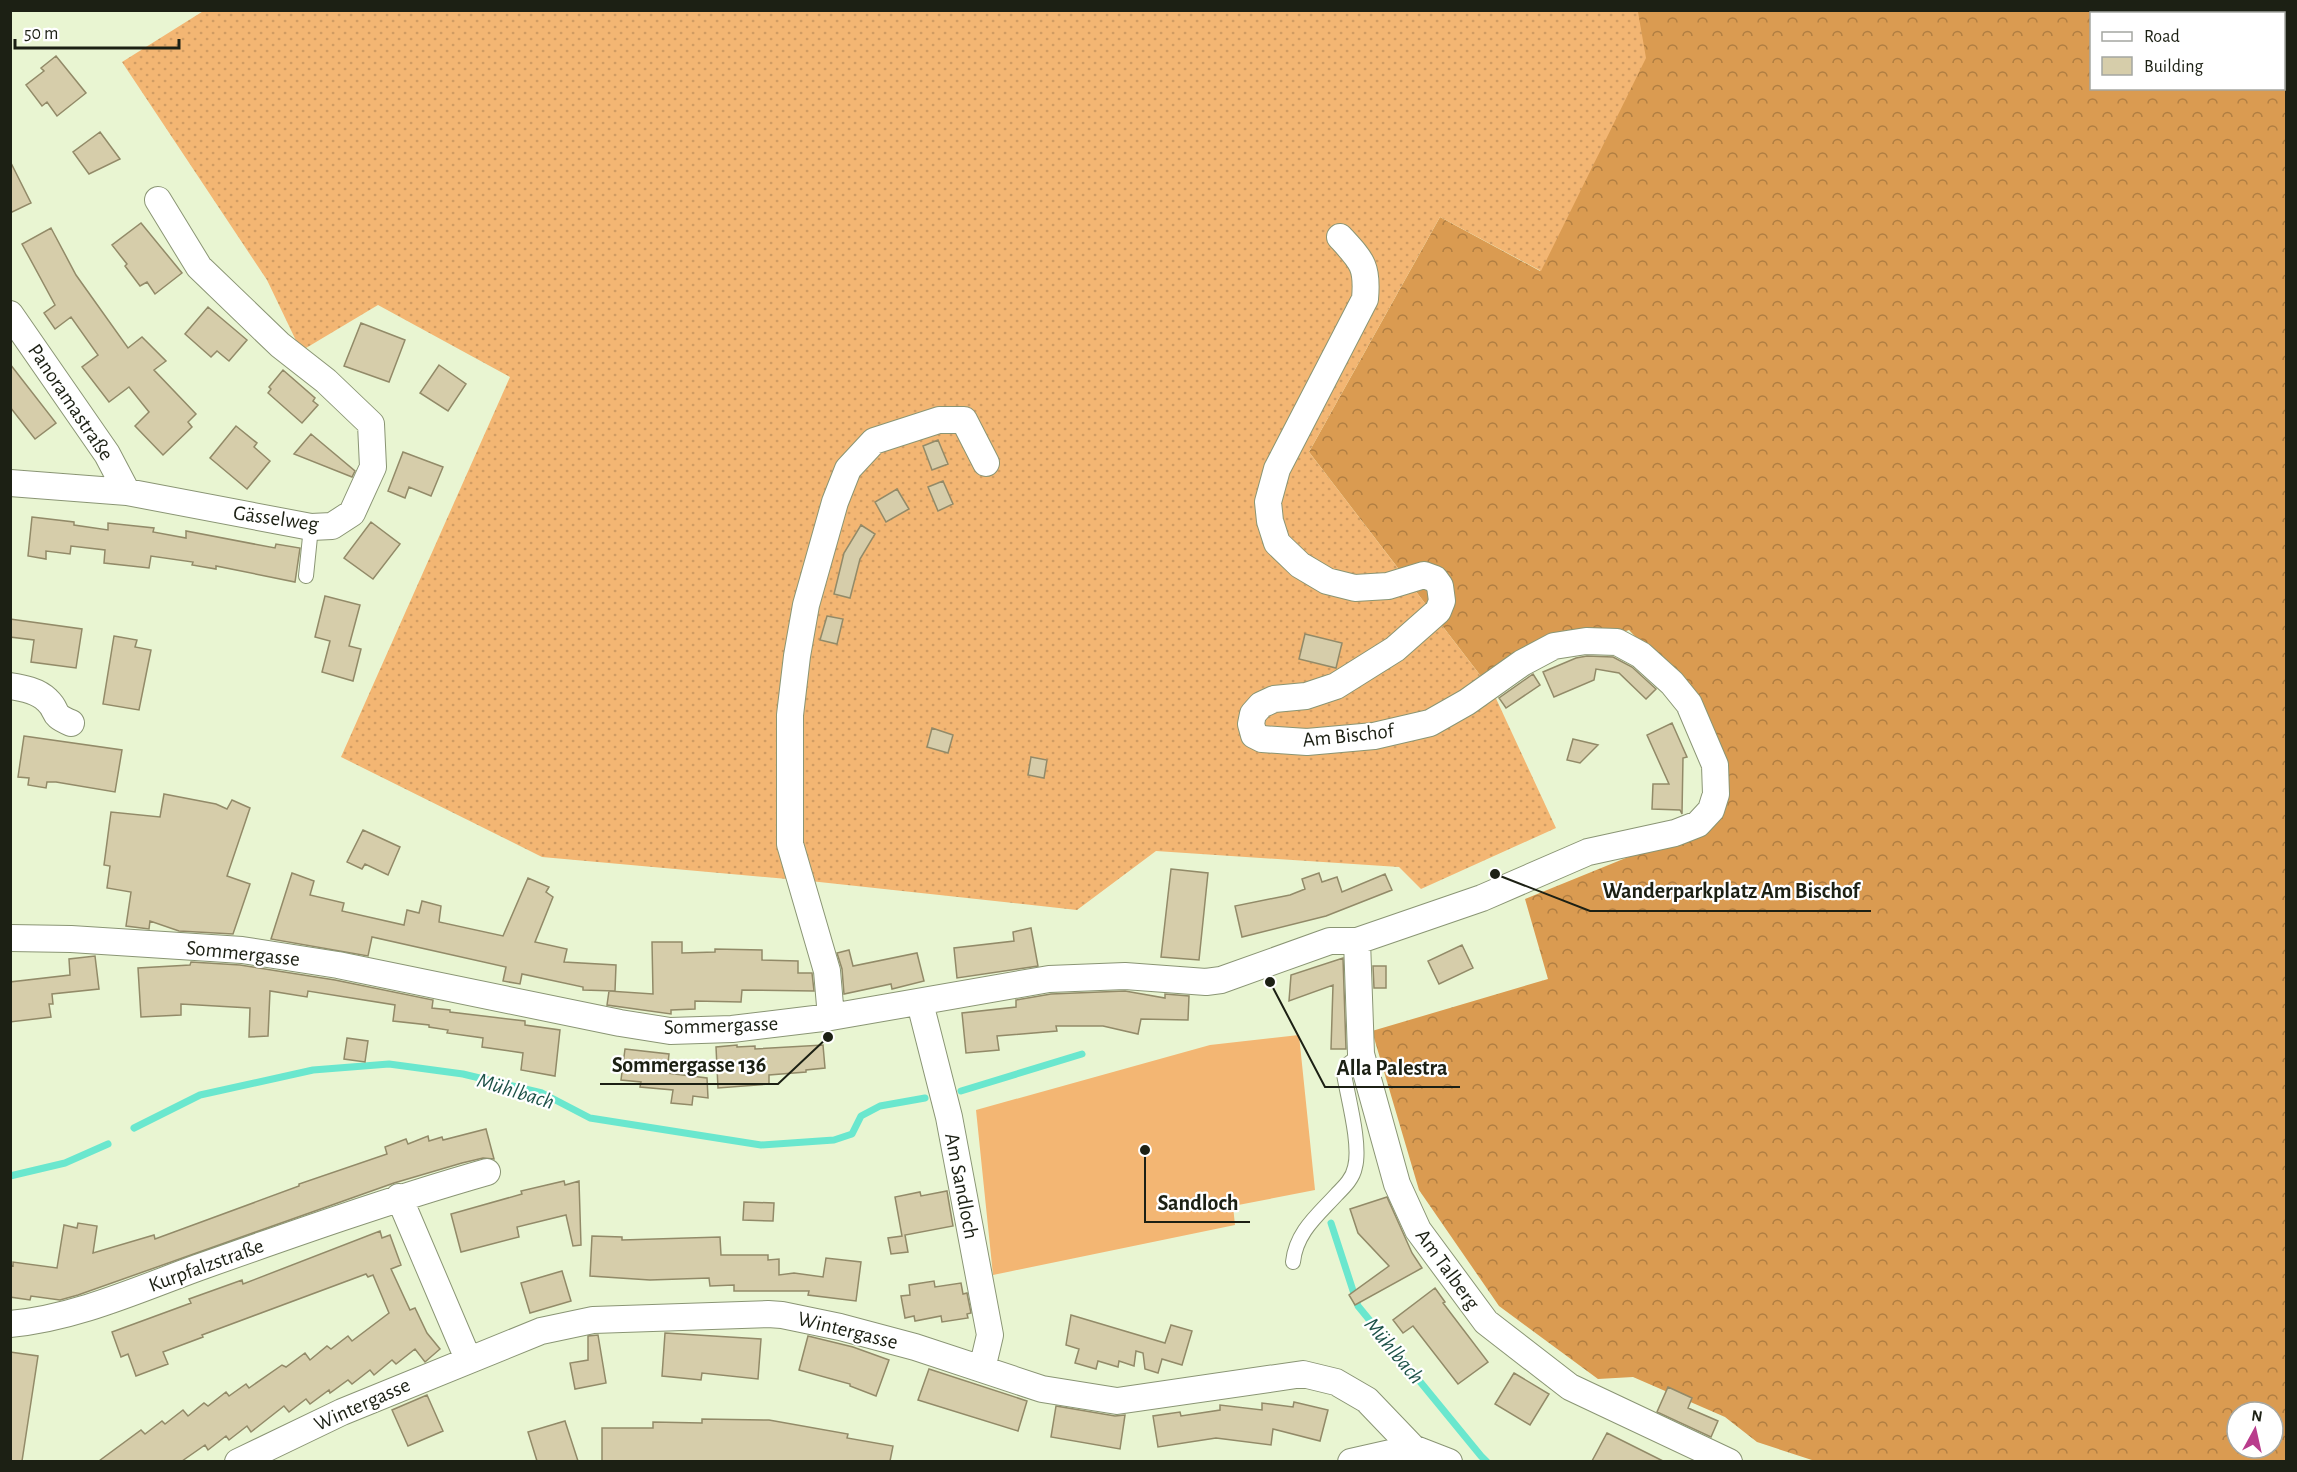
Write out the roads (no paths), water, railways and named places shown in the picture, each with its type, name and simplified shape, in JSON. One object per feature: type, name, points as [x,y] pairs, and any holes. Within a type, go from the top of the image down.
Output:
[{"type":"street","name":"Gässelweg","points":[[10,483],[127,492],[311,527],[332,526],[352,513],[373,467],[371,423],[326,381],[280,345],[198,267],[158,201]]},
{"type":"street","name":"Am Bischof","points":[[1340,237],[1359,257],[1367,276],[1365,299],[1277,469],[1268,502],[1270,521],[1277,543],[1300,565],[1327,581],[1355,588],[1388,586],[1424,575],[1435,579],[1440,586],[1442,601],[1438,611],[1395,649],[1336,686],[1306,696],[1274,699],[1262,705],[1253,714],[1251,724],[1254,735],[1262,739],[1307,742],[1374,736],[1430,723],[1467,702],[1522,663],[1554,646],[1586,641],[1617,642],[1641,655],[1672,683],[1689,704],[1715,765],[1716,794],[1711,810],[1698,824],[1675,833],[1588,852],[1482,898],[1357,941]]},
{"type":"street","name":"Panoramastraße","points":[[10,314],[107,454],[127,492]]},
{"type":"street","points":[[831,1017],[827,971],[790,844],[790,715],[797,656],[806,605],[831,513],[848,469],[874,441],[939,420],[964,420],[986,463]]},
{"type":"street","points":[[10,686],[26,688],[47,700],[58,718],[71,723]]},
{"type":"street","name":"Sommergasse","points":[[10,938],[71,939],[242,950],[338,965],[620,1023],[670,1030],[732,1029],[831,1017],[1050,979],[1125,976],[1206,982],[1221,980],[1330,941],[1357,941]]},
{"type":"street","name":"Am Talberg","points":[[1357,941],[1361,1054],[1396,1184],[1418,1230],[1486,1322],[1570,1387],[1723,1460]]},
{"type":"street","name":"Am Sandloch","points":[[920,1003],[949,1117],[990,1335],[982,1369]]},
{"type":"street","name":"Kurpfalzstraße","points":[[10,1324],[31,1322],[95,1305],[399,1197],[487,1172]]},
{"type":"street","points":[[399,1197],[468,1359]]},
{"type":"street","name":"Wintergasse","points":[[238,1461],[342,1412],[468,1359],[542,1331],[593,1320],[768,1314],[840,1327],[915,1347],[1042,1389],[1117,1401],[1303,1374],[1336,1382],[1367,1400],[1413,1448],[1449,1461]]},
{"type":"street","points":[[1352,1461],[1413,1448]]},
{"type":"lane","points":[[306,576],[311,527]]},
{"type":"lane","points":[[1293,1262],[1294,1246],[1302,1233],[1349,1181],[1355,1167],[1357,1152],[1344,1074],[1347,1065],[1361,1054]]},
{"type":"waterway","name":"Mühlbach","points":[[961,1091],[1082,1054]]},
{"type":"waterway","name":"Mühlbach","points":[[134,1128],[200,1095],[313,1070],[389,1064],[463,1074],[542,1093],[590,1118],[761,1145],[834,1140],[852,1134],[861,1116],[880,1106],[925,1098]]},
{"type":"waterway","name":"Mühlbach","points":[[10,1176],[65,1163],[108,1144]]},
{"type":"waterway","name":"Mühlbach","points":[[1331,1223],[1358,1306],[1487,1462]]},
{"type":"place","name":"Wanderparkplatz Am Bischof","points":[[1495,874]]},
{"type":"place","name":"Alla Palestra","points":[[1270,982]]},
{"type":"place","name":"Sommergasse 136","points":[[828,1037]]},
{"type":"place","name":"Sandloch","points":[[1145,1150]]}]
